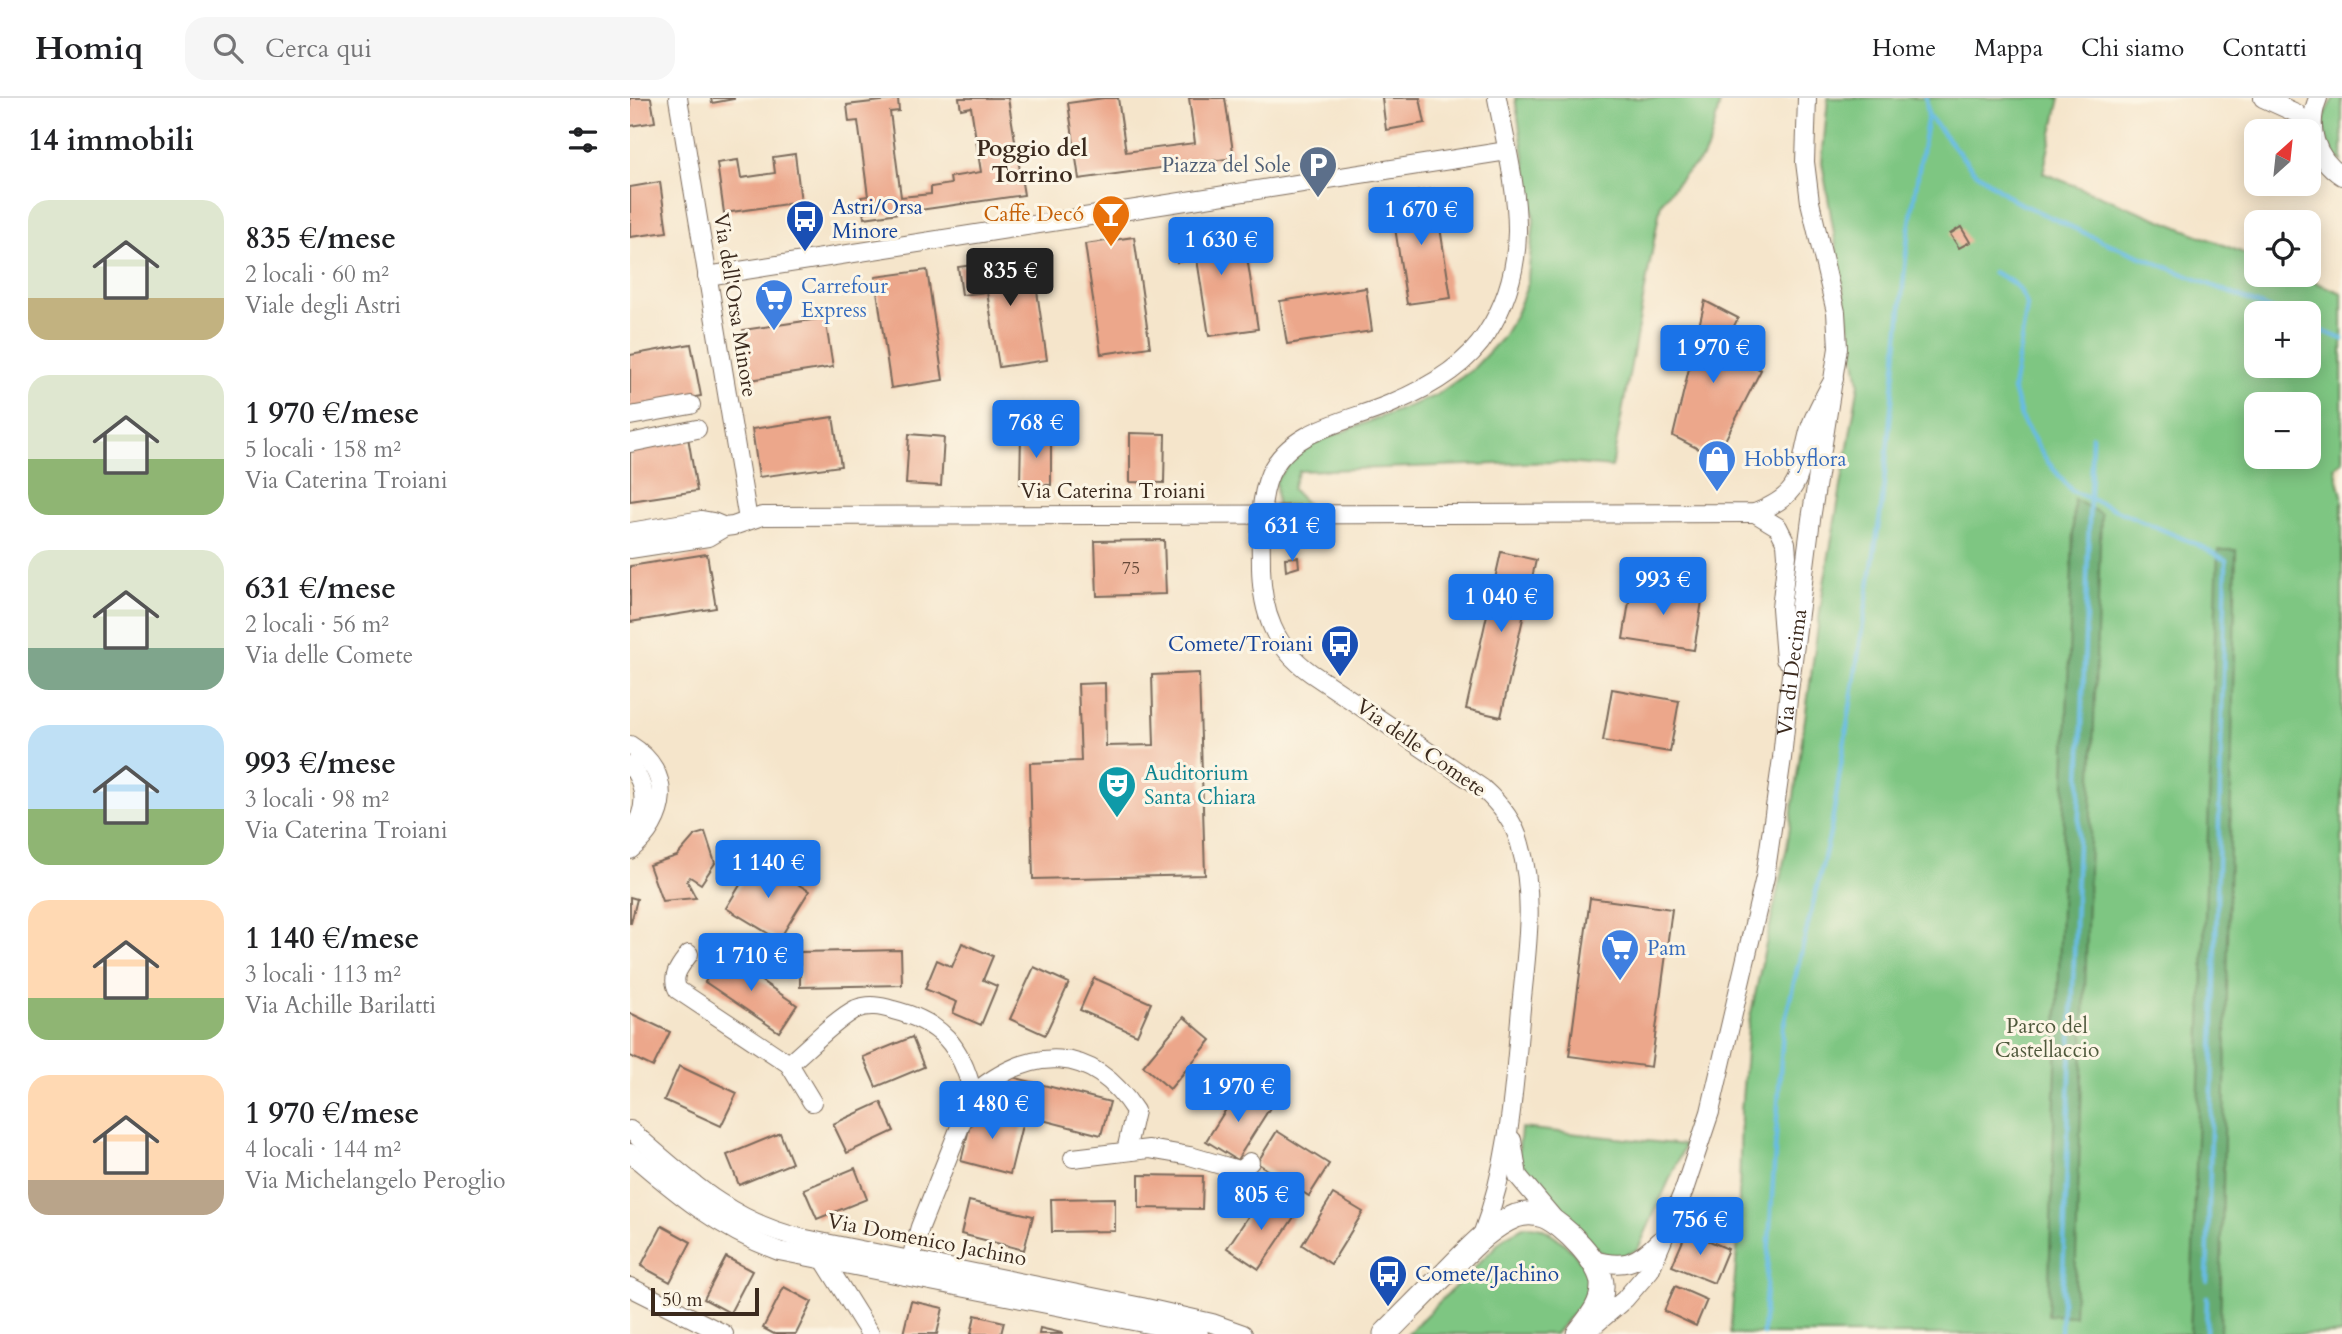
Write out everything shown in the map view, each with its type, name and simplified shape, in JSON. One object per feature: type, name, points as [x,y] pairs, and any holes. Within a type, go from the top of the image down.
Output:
[{"type":"main road","points":[[1481,1238],[1523,1214],[1544,1216],[1561,1227],[1591,1259],[1601,1277],[1602,1294],[1595,1310],[1578,1334]]},
{"type":"main road","name":"Via delle Comete","points":[[1385,1334],[1481,1238]]},
{"type":"street","name":"Via dell'Orsa Minore","points":[[678,98],[748,520]]},
{"type":"street","name":"Via delle Comete","points":[[1481,1238],[1493,1206],[1510,1133],[1529,916],[1527,876],[1519,839],[1504,810],[1482,788],[1311,673],[1280,644],[1271,628],[1262,590],[1262,516],[1264,494],[1270,475],[1289,449],[1318,431],[1390,404],[1427,385],[1467,358],[1489,331],[1510,285],[1518,248],[1517,217],[1497,98]]},
{"type":"street","name":"Via di Decima","points":[[1584,1334],[1606,1317],[1635,1288],[1654,1263],[1662,1238],[1684,1190],[1704,1133],[1757,916],[1769,851],[1811,519],[1838,348],[1837,322],[1808,189],[1804,140],[1807,98]]},
{"type":"street","points":[[2263,98],[2290,109],[2303,119]]},
{"type":"street","points":[[2313,119],[2318,98]]},
{"type":"street","points":[[707,276],[1507,151]]},
{"type":"street","points":[[2321,156],[2329,167],[2342,176]]},
{"type":"street","name":"Via Caterina Troiani","points":[[630,549],[708,537],[724,527],[762,516],[1755,513],[1781,502],[1797,483],[1812,424],[1834,379]]},
{"type":"street","points":[[630,416],[691,405]]},
{"type":"street","points":[[630,443],[697,429]]},
{"type":"street","points":[[1755,513],[1777,527],[1786,544],[1781,608],[1787,699]]},
{"type":"street","name":"Via Caterina Troiani","points":[[630,533],[702,520],[724,527]]},
{"type":"street","points":[[630,745],[642,753],[651,765],[662,794],[655,822],[630,850]]},
{"type":"street","points":[[630,765],[639,777],[644,799],[639,819],[630,833]]},
{"type":"street","points":[[689,954],[675,976],[674,984],[678,990],[789,1064],[812,1102]]},
{"type":"street","points":[[789,1064],[852,1011],[878,1006],[925,1020],[943,1033],[962,1059],[973,1094]]},
{"type":"street","points":[[908,1267],[920,1227],[973,1094],[1003,1073],[1038,1060],[1063,1060],[1089,1067],[1113,1083],[1135,1111],[1126,1151]]},
{"type":"street","name":"Via Domenico Jachino","points":[[630,1130],[698,1188],[739,1216],[768,1229],[908,1267],[1199,1334]]},
{"type":"street","name":"Via delle Comete","points":[[1510,1133],[1518,1176],[1561,1227]]},
{"type":"street","points":[[1073,1158],[1126,1151],[1160,1150],[1238,1170],[1250,1162]]},
{"type":"street","name":"Via Domenico Jachino","points":[[630,1153],[683,1199],[728,1228],[771,1248],[825,1262],[908,1267],[1155,1310],[1218,1324],[1243,1334]]},
{"type":"street","name":"Via di Decima","points":[[1591,1259],[1608,1264],[1624,1264],[1644,1256],[1662,1238]]},
{"type":"street","points":[[818,1241],[825,1262]]},
{"type":"street","name":"Via Domenico Jachino","points":[[825,1262],[870,1334]]},
{"type":"street","points":[[630,1287],[724,1334]]},
{"type":"green space","points":[[1515,98],[1721,98],[1710,143],[1703,158],[1683,176],[1661,203],[1612,467],[1553,462],[1299,471],[1292,489],[1309,506],[1277,507],[1276,480],[1303,447],[1435,396],[1473,369],[1502,338],[1516,314],[1527,286],[1534,220]]},
{"type":"green space","name":"Parco del Castellaccio","points":[[1828,98],[2060,98],[2043,173],[2244,253],[2244,287],[2321,287],[2321,285],[2342,293],[2342,461],[2335,467],[2342,496],[2342,1334],[1730,1334],[1738,1240],[1741,1111],[1748,1027],[1787,847],[1823,590],[1859,383],[1822,162]]},
{"type":"green space","points":[[2334,98],[2342,98],[2342,162],[2330,148],[2325,132],[2326,114]]},
{"type":"green space","points":[[2074,499],[2101,514],[2074,1316],[2048,1315]]},
{"type":"green space","points":[[2218,550],[2236,550],[2220,1334],[2190,1334]]},
{"type":"green space","points":[[1521,1128],[1685,1145],[1638,1249],[1620,1257],[1602,1253],[1558,1214],[1523,1166],[1519,1155]]},
{"type":"green space","points":[[1525,1226],[1539,1227],[1556,1237],[1580,1260],[1589,1277],[1590,1284],[1585,1297],[1555,1334],[1407,1334],[1506,1236]]},
{"type":"building","points":[[630,98],[651,98],[655,122],[630,126]]},
{"type":"building","points":[[711,98],[734,98],[734,99],[712,103]]},
{"type":"building","points":[[959,98],[1008,98],[1024,195],[864,218],[861,197],[868,196],[858,121],[849,122],[847,105],[898,99],[899,111],[890,112],[901,197],[931,194],[931,187],[951,184],[950,177],[981,172],[971,107],[961,109]]},
{"type":"building","points":[[1118,98],[1126,152],[1195,143],[1189,98],[1225,98],[1234,158],[1079,179],[1068,103]]},
{"type":"building","points":[[1382,98],[1420,98],[1425,123],[1386,130]]},
{"type":"building","points":[[795,154],[801,202],[724,213],[717,163],[738,160],[741,178],[775,173],[773,157]]},
{"type":"building","points":[[660,182],[667,232],[630,237],[630,187]]},
{"type":"building","points":[[1434,189],[1451,298],[1407,304],[1390,196]]},
{"type":"building","points":[[1242,224],[1258,329],[1209,336],[1197,259],[1177,262],[1173,234]]},
{"type":"building","points":[[1961,227],[1970,242],[1959,248],[1950,234]]},
{"type":"building","points":[[1134,237],[1150,347],[1101,354],[1085,244]]},
{"type":"building","points":[[1032,257],[1047,360],[999,367],[987,292],[962,295],[958,267]]},
{"type":"building","points":[[927,270],[943,380],[891,388],[875,277]]},
{"type":"building","points":[[1366,288],[1372,331],[1287,344],[1280,301]]},
{"type":"building","points":[[1705,301],[1738,318],[1722,350],[1761,370],[1716,458],[1673,436]]},
{"type":"building","points":[[825,318],[833,367],[750,380],[743,330]]},
{"type":"building","points":[[691,344],[701,396],[630,409],[630,355]]},
{"type":"building","points":[[833,417],[841,466],[759,477],[752,429]]},
{"type":"building","points":[[1130,433],[1165,434],[1164,483],[1130,482]]},
{"type":"building","points":[[909,434],[944,437],[941,486],[906,484]]},
{"type":"building","points":[[1021,435],[1051,435],[1051,485],[1020,484]]},
{"type":"building","points":[[688,437],[697,491],[630,501],[630,446]]},
{"type":"building","points":[[1164,540],[1166,594],[1097,596],[1095,541]]},
{"type":"building","points":[[1501,552],[1536,560],[1501,717],[1466,709]]},
{"type":"building","points":[[707,554],[716,608],[630,622],[630,566]]},
{"type":"building","points":[[1298,557],[1299,567],[1286,571],[1285,558]]},
{"type":"building","points":[[1632,584],[1703,595],[1694,650],[1623,639]]},
{"type":"building","name":"Auditorium Santa Chiara","points":[[1199,673],[1205,875],[1033,879],[1030,763],[1081,761],[1078,684],[1105,683],[1106,746],[1154,745],[1152,675]]},
{"type":"building","points":[[1612,689],[1679,701],[1670,752],[1603,741]]},
{"type":"building","points":[[705,832],[715,863],[701,884],[690,877],[687,881],[696,898],[662,901],[649,865],[677,856],[695,835]]},
{"type":"building","points":[[756,859],[809,891],[779,940],[726,908]]},
{"type":"building","points":[[630,897],[637,899],[631,923],[630,923]]},
{"type":"building","name":"Pam","points":[[1590,898],[1672,909],[1651,1067],[1569,1056]]},
{"type":"building","points":[[962,943],[993,956],[983,980],[997,986],[981,1025],[953,1013],[957,1002],[925,989],[937,960],[952,967]]},
{"type":"building","points":[[901,950],[902,985],[800,987],[800,952]]},
{"type":"building","points":[[723,955],[797,1005],[779,1032],[705,982]]},
{"type":"building","points":[[1034,967],[1069,983],[1045,1035],[1010,1019]]},
{"type":"building","points":[[1094,978],[1151,1003],[1137,1035],[1080,1010]]},
{"type":"building","points":[[630,1013],[670,1032],[653,1067],[630,1056]]},
{"type":"building","points":[[1184,1017],[1211,1040],[1170,1089],[1143,1066]]},
{"type":"building","points":[[912,1037],[924,1067],[876,1087],[863,1057]]},
{"type":"building","points":[[679,1066],[737,1093],[721,1126],[664,1100]]},
{"type":"building","points":[[1008,1076],[1110,1102],[1101,1135],[999,1109]]},
{"type":"building","points":[[1240,1087],[1271,1106],[1237,1160],[1206,1141]]},
{"type":"building","points":[[881,1102],[894,1131],[847,1153],[833,1124]]},
{"type":"building","points":[[974,1109],[1023,1121],[1010,1174],[961,1161]]},
{"type":"building","points":[[1277,1131],[1329,1164],[1309,1196],[1257,1163]]},
{"type":"building","points":[[780,1133],[792,1163],[739,1185],[727,1155]]},
{"type":"building","points":[[855,1168],[867,1199],[817,1219],[804,1189]]},
{"type":"building","points":[[1139,1175],[1203,1176],[1202,1209],[1139,1208]]},
{"type":"building","points":[[1333,1194],[1363,1212],[1331,1264],[1302,1245]]},
{"type":"building","points":[[1262,1196],[1294,1217],[1259,1269],[1227,1248]]},
{"type":"building","points":[[1115,1198],[1115,1231],[1052,1232],[1051,1199]]},
{"type":"building","points":[[969,1201],[1033,1216],[1024,1250],[961,1234]]},
{"type":"building","points":[[662,1226],[691,1242],[670,1282],[641,1266]]},
{"type":"building","points":[[1687,1231],[1728,1249],[1714,1283],[1672,1266]]},
{"type":"building","points":[[726,1257],[752,1271],[730,1313],[704,1299]]},
{"type":"building","points":[[1675,1286],[1707,1300],[1696,1326],[1664,1311]]},
{"type":"building","points":[[784,1287],[812,1302],[796,1334],[774,1334],[763,1328]]},
{"type":"building","points":[[911,1301],[943,1308],[937,1334],[903,1334]]},
{"type":"building","points":[[975,1315],[1004,1322],[1001,1334],[971,1334]]},
{"type":"building","points":[[1040,1328],[1062,1333],[1062,1334],[1039,1334]]},
{"type":"waterway","points":[[1763,1334],[1783,1028],[1831,829],[1882,503],[1908,235],[1928,115],[1926,98]]},
{"type":"waterway","points":[[1928,115],[1973,170],[2013,200],[2102,241],[2250,301]]},
{"type":"waterway","points":[[1993,272],[2015,285],[2022,293],[2027,306],[2013,389],[2022,420],[2047,461],[2072,491],[2198,545],[2226,560],[2207,1281]]},
{"type":"waterway","points":[[2321,330],[2342,339]]},
{"type":"waterway","points":[[2061,1334],[2092,436]]},
{"type":"waterway","points":[[2206,1334],[2207,1297]]},
{"type":"place","name":"Piazza del Sole","points":[[1318,199]]},
{"type":"place","name":"Caffe Decó","points":[[1111,248]]},
{"type":"place","name":"Astri/Orsa Minore","points":[[805,253]]},
{"type":"place","name":"Carrefour Express","points":[[774,332]]},
{"type":"place","name":"Hobbyflora","points":[[1717,493]]},
{"type":"place","name":"Comete/Troiani","points":[[1340,678]]},
{"type":"place","name":"Auditorium Santa Chiara","points":[[1117,819]]},
{"type":"place","name":"Pam","points":[[1620,982]]},
{"type":"place","name":"Comete/Jachino","points":[[1388,1308]]},
{"type":"district","name":"Poggio del Torrino","points":[[1032,161]]}]
